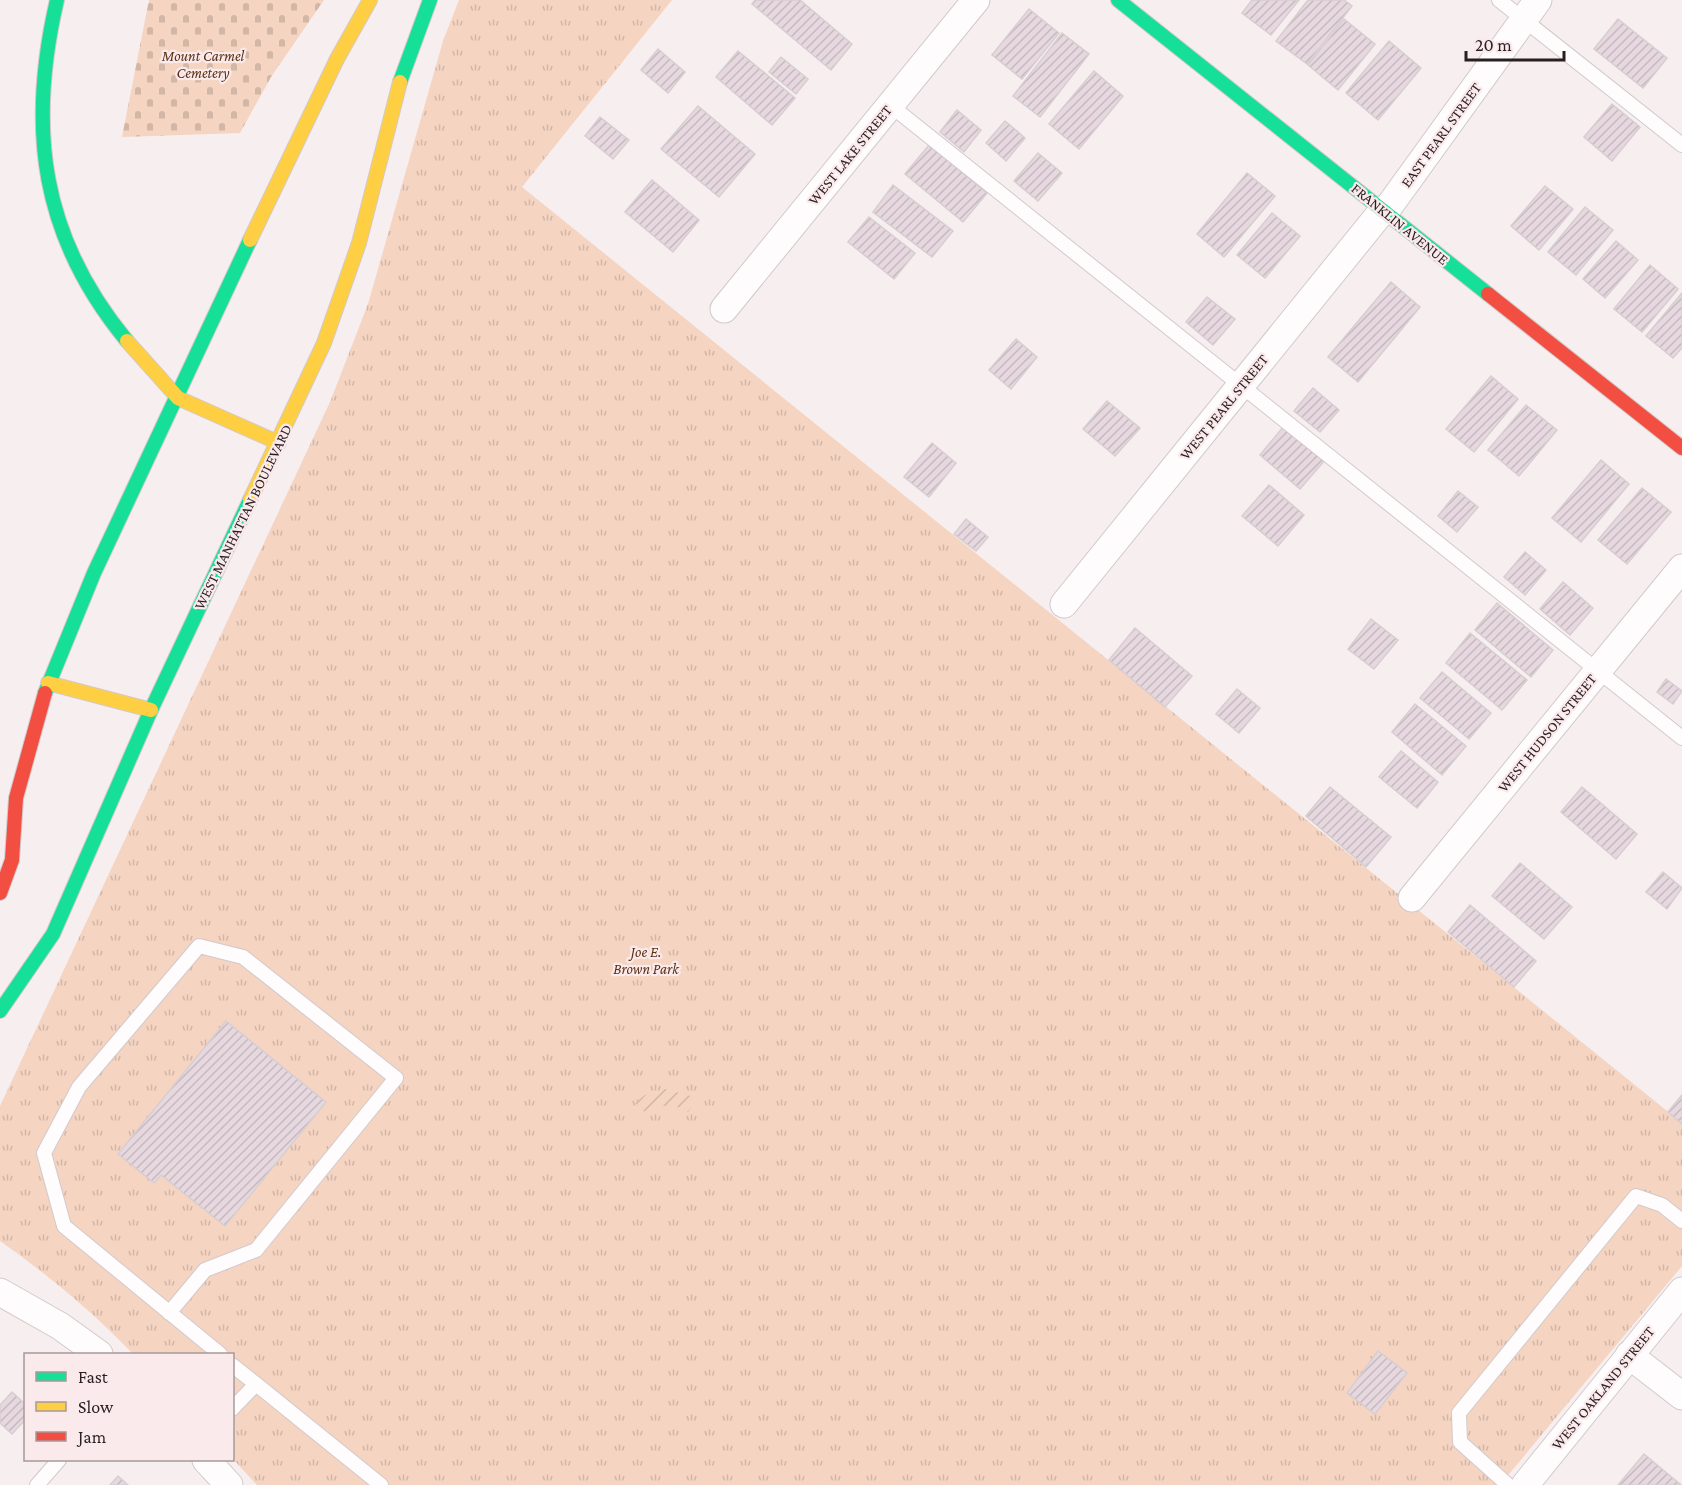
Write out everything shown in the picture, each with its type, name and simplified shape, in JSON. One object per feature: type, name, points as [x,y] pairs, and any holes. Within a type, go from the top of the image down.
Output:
[{"type":"main road","points":[[57,0],[47,31],[41,102],[44,169],[55,215],[71,253],[102,307],[135,352],[176,397],[279,443]]},
{"type":"main road","points":[[0,893],[12,860],[16,798],[48,683],[94,573],[288,159],[337,59],[370,0]]},
{"type":"main road","name":"WEST MANHATTAN BOULEVARD","points":[[0,1011],[41,956],[53,934],[151,710],[279,443],[342,296],[404,68],[430,0]]},
{"type":"main road","name":"FRANKLIN AVENUE","points":[[1118,0],[1682,448]]},
{"type":"main road","points":[[48,683],[151,710]]},
{"type":"street","name":"WEST LAKE STREET","points":[[724,309],[976,0]]},
{"type":"street","name":"EAST PEARL STREET","points":[[1384,211],[1531,10]]},
{"type":"street","name":"WEST PEARL STREET","points":[[1064,604],[1384,211]]},
{"type":"street","name":"WEST HUDSON STREET","points":[[1412,898],[1682,568]]},
{"type":"street","name":"WEST OAKLAND STREET","points":[[1525,1485],[1682,1291]]},
{"type":"street","points":[[0,1292],[60,1326],[98,1353]]},
{"type":"street","points":[[1629,1356],[1682,1396]]},
{"type":"street","points":[[207,1461],[229,1485]]},
{"type":"lane","points":[[1499,0],[1531,10],[1682,145]]},
{"type":"lane","points":[[890,105],[1682,738]]},
{"type":"lane","points":[[169,1313],[205,1270],[256,1250],[396,1078],[243,957],[199,946],[79,1087],[44,1153],[64,1226],[169,1313],[219,1353]]},
{"type":"lane","points":[[1508,1485],[1460,1442],[1459,1413],[1636,1196],[1662,1205],[1682,1221]]},
{"type":"lane","points":[[234,1367],[381,1485]]},
{"type":"lane","points":[[234,1407],[256,1384]]},
{"type":"lane","points":[[37,1485],[58,1461]]},
{"type":"green space","name":"Mount Carmel Cemetery","points":[[149,0],[324,0],[271,77],[240,133],[122,137]]},
{"type":"green space","name":"Joe E. Brown Park","points":[[459,0],[672,0],[522,187],[1682,1123],[1682,1266],[1500,1485],[257,1485],[234,1460],[234,1353],[132,1353],[69,1294],[0,1241],[0,1106],[330,402],[368,304],[443,41]]},
{"type":"green space","points":[[665,1089],[698,1098],[688,1112],[677,1107],[662,1106],[647,1114],[635,1103],[645,1095]]},
{"type":"building","points":[[755,0],[800,0],[852,44],[831,70],[752,4]]},
{"type":"building","points":[[1252,0],[1299,0],[1271,35],[1242,13]]},
{"type":"building","points":[[1308,0],[1344,0],[1352,6],[1307,64],[1276,41]]},
{"type":"building","points":[[1029,9],[1059,33],[1022,79],[992,55]]},
{"type":"building","points":[[1344,19],[1375,44],[1338,90],[1308,65]]},
{"type":"building","points":[[1618,19],[1667,58],[1643,88],[1594,49]]},
{"type":"building","points":[[1062,33],[1089,54],[1040,117],[1013,96]]},
{"type":"building","points":[[1389,41],[1421,68],[1378,120],[1346,93]]},
{"type":"building","points":[[658,49],[685,72],[668,93],[641,70]]},
{"type":"building","points":[[738,51],[795,98],[772,125],[716,77]]},
{"type":"building","points":[[781,57],[808,79],[796,94],[769,72]]},
{"type":"building","points":[[1094,71],[1123,96],[1079,149],[1049,124]]},
{"type":"building","points":[[1612,104],[1640,127],[1612,161],[1584,137]]},
{"type":"building","points":[[698,106],[755,154],[719,197],[661,149]]},
{"type":"building","points":[[957,110],[981,130],[964,152],[940,132]]},
{"type":"building","points":[[600,117],[629,140],[613,159],[585,136]]},
{"type":"building","points":[[1005,121],[1025,138],[1006,161],[986,143]]},
{"type":"building","points":[[929,145],[987,193],[963,222],[905,174]]},
{"type":"building","points":[[1038,153],[1062,173],[1038,201],[1014,181]]},
{"type":"building","points":[[1247,173],[1275,196],[1224,257],[1197,234]]},
{"type":"building","points":[[652,180],[699,220],[673,252],[625,212]]},
{"type":"building","points":[[893,185],[953,231],[932,257],[873,212]]},
{"type":"building","points":[[1545,186],[1573,209],[1539,250],[1511,226]]},
{"type":"building","points":[[1585,207],[1613,230],[1576,275],[1548,252]]},
{"type":"building","points":[[1272,213],[1300,236],[1265,278],[1237,255]]},
{"type":"building","points":[[869,217],[915,253],[894,279],[848,242]]},
{"type":"building","points":[[1616,241],[1638,260],[1605,298],[1583,279]]},
{"type":"building","points":[[1650,265],[1678,289],[1642,332],[1614,309]]},
{"type":"building","points":[[1391,282],[1420,307],[1358,382],[1328,357]]},
{"type":"building","points":[[1682,293],[1682,348],[1673,358],[1646,336]]},
{"type":"building","points":[[1207,297],[1235,319],[1213,345],[1186,322]]},
{"type":"building","points":[[1016,339],[1037,357],[1011,389],[989,370]]},
{"type":"building","points":[[1491,376],[1518,399],[1474,452],[1446,429]]},
{"type":"building","points":[[1313,388],[1339,410],[1320,432],[1294,411]]},
{"type":"building","points":[[1107,401],[1140,428],[1115,456],[1083,429]]},
{"type":"building","points":[[1526,405],[1557,430],[1519,476],[1488,450]]},
{"type":"building","points":[[1284,426],[1325,460],[1300,489],[1260,455]]},
{"type":"building","points":[[932,443],[956,463],[929,497],[904,477]]},
{"type":"building","points":[[1601,460],[1629,484],[1581,542],[1552,518]]},
{"type":"building","points":[[1269,485],[1304,515],[1278,546],[1242,516]]},
{"type":"building","points":[[1642,488],[1671,512],[1627,564],[1598,540]]},
{"type":"building","points":[[1458,491],[1478,507],[1457,532],[1438,516]]},
{"type":"building","points":[[966,519],[988,537],[976,551],[954,534]]},
{"type":"building","points":[[1525,552],[1546,570],[1525,595],[1504,577]]},
{"type":"building","points":[[1563,582],[1593,608],[1570,635],[1540,609]]},
{"type":"building","points":[[1497,603],[1553,650],[1531,677],[1475,630]]},
{"type":"building","points":[[1371,619],[1398,640],[1374,669],[1348,649]]},
{"type":"building","points":[[1135,628],[1192,676],[1165,707],[1109,660]]},
{"type":"building","points":[[1470,633],[1527,680],[1502,710],[1446,663]]},
{"type":"building","points":[[1442,672],[1491,713],[1469,739],[1420,698]]},
{"type":"building","points":[[1666,679],[1682,691],[1673,704],[1657,692]]},
{"type":"building","points":[[1237,689],[1260,708],[1239,733],[1216,714]]},
{"type":"building","points":[[1415,704],[1466,746],[1442,775],[1392,732]]},
{"type":"building","points":[[1401,751],[1438,782],[1417,808],[1379,777]]},
{"type":"building","points":[[1330,787],[1391,837],[1366,867],[1306,816]]},
{"type":"building","points":[[1582,787],[1637,834],[1616,859],[1561,812]]},
{"type":"building","points":[[1520,863],[1572,907],[1544,939],[1492,896]]},
{"type":"building","points":[[1663,872],[1682,888],[1667,909],[1646,892]]},
{"type":"building","points":[[1470,905],[1536,961],[1514,987],[1448,932]]},
{"type":"building","points":[[226,1021],[326,1102],[225,1226],[161,1175],[154,1183],[118,1154]]},
{"type":"building","points":[[1682,1095],[1682,1124],[1668,1112]]},
{"type":"building","points":[[1378,1351],[1407,1373],[1375,1414],[1347,1393]]},
{"type":"building","points":[[12,1392],[24,1403],[24,1421],[12,1434],[0,1423],[0,1405]]},
{"type":"building","points":[[1644,1454],[1681,1485],[1618,1485]]},
{"type":"building","points":[[118,1476],[128,1485],[110,1485]]},
{"type":"traffic: fast","points":[[57,0],[48,47],[43,93],[43,137],[48,180],[59,221],[76,262],[98,302],[127,341]]},
{"type":"traffic: fast","points":[[400,82],[430,0]]},
{"type":"traffic: fast","points":[[1118,0],[1488,294]]},
{"type":"traffic: fast","points":[[45,693],[94,573],[250,240]]},
{"type":"traffic: fast","points":[[0,1011],[53,934],[151,710],[250,500]]},
{"type":"traffic: slow","points":[[250,240],[337,59],[370,0]]},
{"type":"traffic: slow","points":[[250,500],[324,343],[359,243],[400,82]]},
{"type":"traffic: slow","points":[[127,341],[178,398],[279,443]]},
{"type":"traffic: slow","points":[[48,683],[151,710]]},
{"type":"traffic: jam","points":[[1488,294],[1682,448]]},
{"type":"traffic: jam","points":[[0,893],[12,860],[16,798],[45,693]]}]
